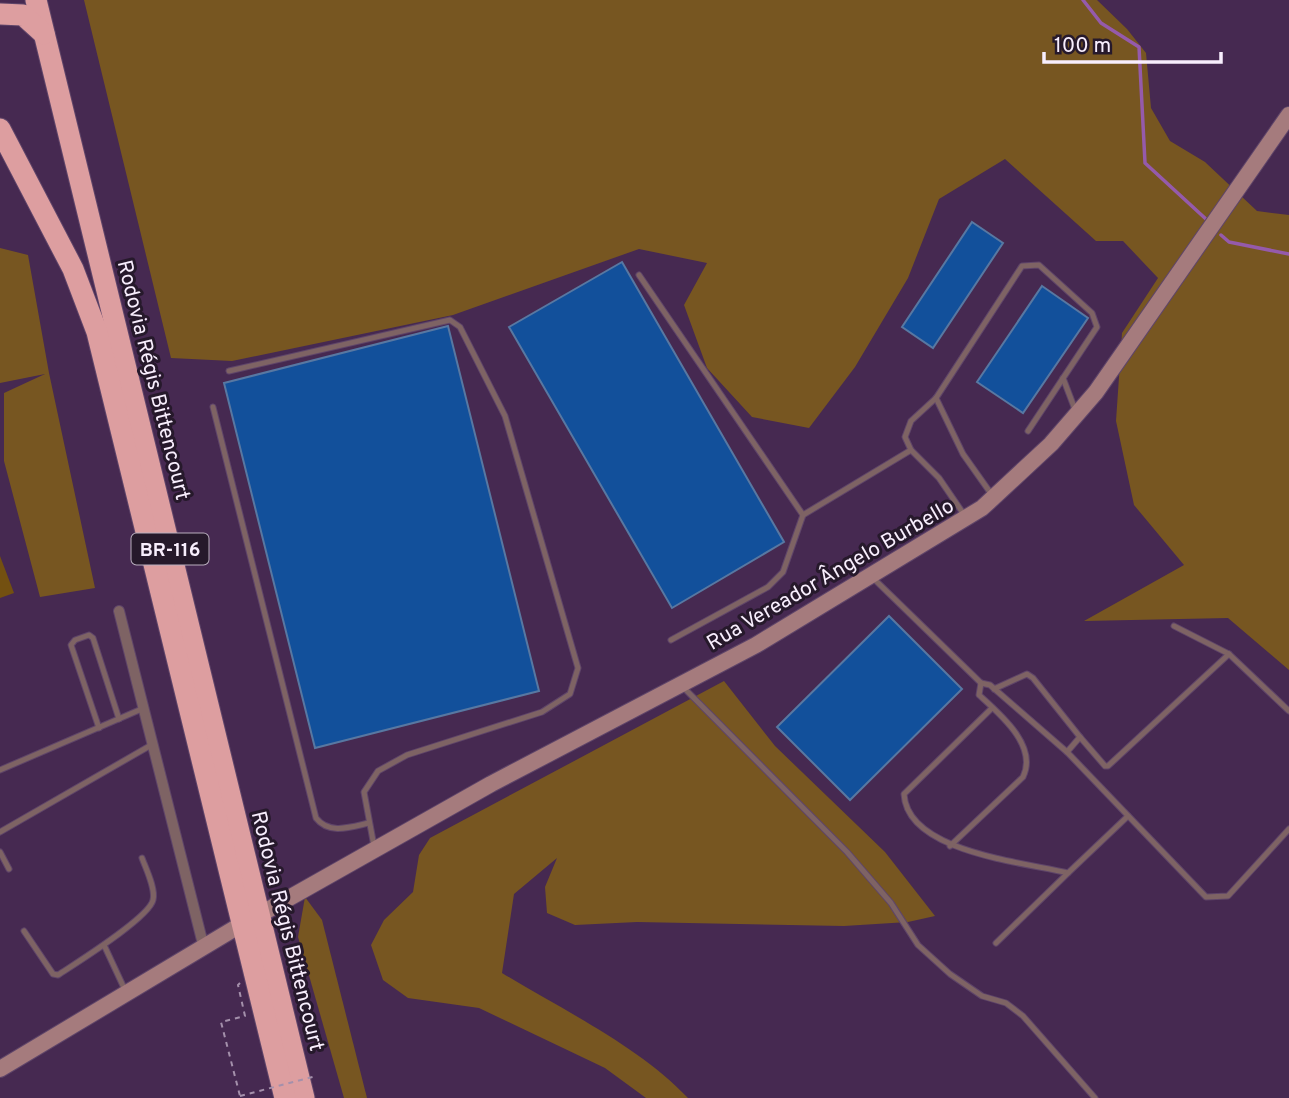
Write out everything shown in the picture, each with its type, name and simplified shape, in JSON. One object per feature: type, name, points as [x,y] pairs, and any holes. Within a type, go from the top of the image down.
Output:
[{"type":"highway","name":"Rodovia Régis Bittencourt","points":[[36,0],[251,919],[254,970],[285,1098]]},
{"type":"highway","points":[[0,14],[23,15],[44,34]]},
{"type":"highway","name":"Rodovia Régis Bittencourt","points":[[0,129],[74,269],[97,332],[251,919],[304,1098]]},
{"type":"main road","name":"Rua Vereador Ângelo Burbello","points":[[0,1069],[251,919],[491,783],[680,685],[872,577],[967,519],[995,498],[1077,415],[1114,369],[1289,115]]},
{"type":"street","points":[[119,611],[204,947]]},
{"type":"lane","points":[[967,519],[939,478],[911,450],[905,437],[911,421],[936,398],[1022,266],[1029,263],[1039,265],[1096,318],[1097,327],[1028,432]]},
{"type":"lane","points":[[639,275],[803,515]]},
{"type":"lane","points":[[229,371],[450,320],[460,327],[505,416],[578,668],[569,694],[542,712],[407,755],[378,771],[364,792],[375,849]]},
{"type":"lane","points":[[1063,378],[1077,415]]},
{"type":"lane","points":[[936,398],[963,454],[995,498]]},
{"type":"lane","points":[[213,407],[316,818],[321,825],[340,830],[369,823]]},
{"type":"lane","points":[[671,640],[768,587],[783,572],[803,515],[911,450]]},
{"type":"lane","points":[[872,577],[981,683],[994,689],[1067,752],[1206,897],[1228,896],[1289,829]]},
{"type":"lane","points":[[1174,626],[1229,654],[1289,711]]},
{"type":"lane","points":[[99,728],[71,645],[75,640],[89,635],[93,638],[119,719]]},
{"type":"lane","points":[[994,689],[1027,674],[1105,766],[1108,766],[1229,654]]},
{"type":"lane","points":[[950,846],[1023,777],[1028,766],[1027,750],[979,695],[981,683]]},
{"type":"lane","points":[[680,685],[847,852],[891,903],[918,944],[950,974],[982,996],[1006,1003],[1023,1016],[1095,1098]]},
{"type":"lane","points":[[0,770],[144,708]]},
{"type":"lane","points":[[992,708],[904,794],[905,806],[913,821],[950,846],[1068,873]]},
{"type":"lane","points":[[1067,752],[1080,737]]},
{"type":"lane","points":[[0,832],[153,744]]},
{"type":"lane","points":[[996,943],[1128,816]]},
{"type":"lane","points":[[0,852],[9,869]]},
{"type":"lane","points":[[24,931],[52,974],[58,975],[104,945],[149,909],[153,900],[142,858]]},
{"type":"lane","points":[[104,945],[127,993]]},
{"type":"path","points":[[254,970],[238,985],[245,1016],[221,1022],[240,1096],[316,1076]]},
{"type":"shaded area","points":[[84,0],[1097,0],[1127,29],[1146,53],[1151,108],[1170,141],[1205,162],[1257,211],[1289,215],[1289,670],[1228,618],[1084,621],[1184,565],[1134,505],[1116,421],[1122,333],[1158,278],[1123,241],[1096,241],[1005,159],[939,199],[908,278],[855,367],[809,428],[752,417],[707,368],[684,305],[707,263],[639,249],[453,315],[232,361],[171,358]]},
{"type":"shaded area","points":[[0,248],[28,255],[49,373],[95,588],[40,597],[4,461],[4,393],[45,374],[0,383]]},
{"type":"shaded area","points":[[0,556],[14,593],[0,598]]},
{"type":"shaded area","points":[[724,681],[775,746],[885,852],[935,916],[908,922],[844,926],[637,922],[575,925],[547,913],[545,887],[557,858],[514,894],[502,973],[624,1046],[688,1098],[646,1098],[605,1068],[479,1008],[408,998],[383,980],[371,945],[384,920],[413,892],[419,855],[430,838]]},
{"type":"shaded area","points":[[305,897],[322,920],[367,1098],[344,1098],[298,937]]},
{"type":"building","points":[[972,222],[1003,243],[933,348],[902,327]]},
{"type":"building","points":[[622,262],[784,542],[672,608],[509,327]]},
{"type":"building","points":[[1042,286],[1088,318],[1023,413],[977,382]]},
{"type":"building","points":[[448,326],[539,691],[315,748],[224,383]]},
{"type":"building","points":[[889,616],[962,689],[850,800],[777,727]]},
{"type":"waterway","points":[[1083,0],[1101,23],[1139,47],[1145,163],[1207,220]]},
{"type":"waterway","points":[[1221,235],[1229,242],[1289,254]]}]
